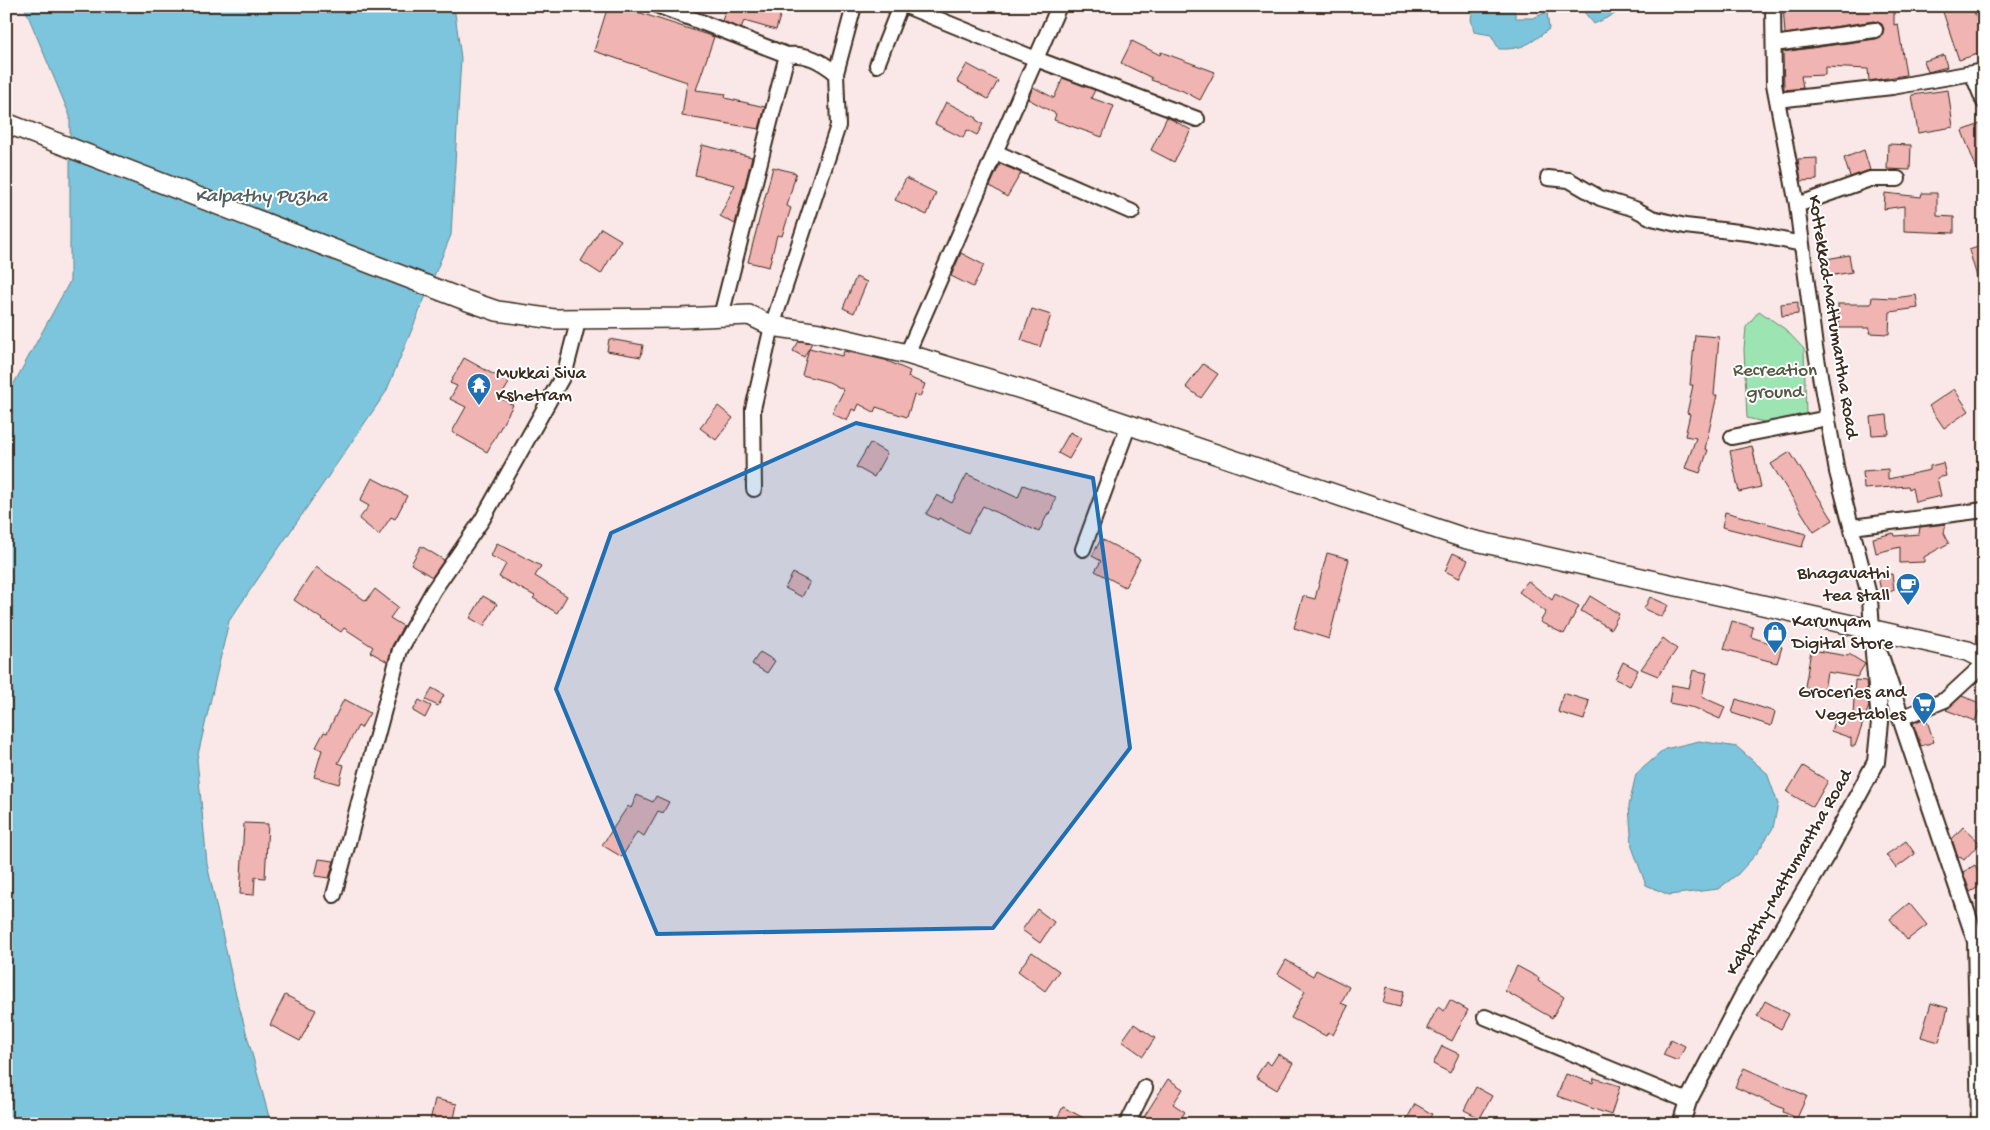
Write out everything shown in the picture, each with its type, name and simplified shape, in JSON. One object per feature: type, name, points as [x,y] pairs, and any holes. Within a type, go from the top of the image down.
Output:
[{"type":"main road","points":[[6,123],[465,300],[498,311],[554,319],[749,315],[772,326],[819,333],[907,354],[1129,424],[1467,539],[1968,652],[1984,659]]},
{"type":"street","points":[[659,6],[786,54],[799,54],[821,61],[836,73]]},
{"type":"street","points":[[754,489],[754,409],[772,326],[838,126],[836,73],[854,6]]},
{"type":"street","points":[[877,65],[900,6]]},
{"type":"street","points":[[906,6],[1036,59],[1197,119]]},
{"type":"street","points":[[907,354],[1059,6]]},
{"type":"street","name":"Kottekkad-Mattumantha Road","points":[[1773,6],[1774,84],[1797,205],[1815,346],[1837,472],[1870,599],[1872,630]]},
{"type":"street","points":[[1774,44],[1875,30]]},
{"type":"street","points":[[721,316],[786,54]]},
{"type":"street","points":[[1778,100],[1892,87],[1978,72],[1984,102]]},
{"type":"street","points":[[995,152],[1132,212]]},
{"type":"street","points":[[1548,178],[1570,180],[1600,198],[1635,209],[1652,218],[1686,226],[1748,233],[1802,244]]},
{"type":"street","points":[[1797,205],[1870,179],[1898,179]]},
{"type":"street","points":[[334,895],[400,650],[433,591],[482,520],[565,372],[579,318]]},
{"type":"street","points":[[1732,437],[1828,418]]},
{"type":"street","points":[[1083,549],[1129,424]]},
{"type":"street","points":[[1852,527],[1984,510]]},
{"type":"street","points":[[1872,630],[1901,718],[1977,927],[1981,1114]]},
{"type":"street","name":"Kalpathy-Mattumantha Road","points":[[1682,1124],[1688,1102],[1744,994],[1826,855],[1876,762],[1880,722],[1872,630]]},
{"type":"street","points":[[1901,718],[1945,700],[1984,664]]},
{"type":"street","points":[[1485,1016],[1688,1102]]},
{"type":"street","points":[[1127,1124],[1145,1088]]},
{"type":"highlighted area","points":[[856,423],[1093,478],[1130,748],[993,928],[657,934],[556,689],[611,533]]},
{"type":"green space","name":"Recreation ground","points":[[1759,311],[1785,329],[1804,349],[1806,414],[1768,423],[1747,418],[1744,349],[1746,327]]},
{"type":"water","name":"Kalpathy Puzha","points":[[24,6],[454,6],[461,58],[451,235],[386,392],[229,621],[197,759],[207,864],[235,991],[271,1124],[6,1124],[6,398],[70,281],[70,116]]},
{"type":"water","points":[[1513,6],[1516,18],[1533,18],[1547,12],[1549,29],[1521,47],[1499,49],[1491,35],[1474,32],[1471,19],[1473,7]]},
{"type":"water","points":[[1579,6],[1612,6],[1615,14],[1594,24]]},
{"type":"water","points":[[1699,741],[1737,747],[1767,773],[1778,804],[1773,828],[1757,853],[1738,874],[1718,889],[1669,895],[1646,885],[1632,847],[1629,806],[1636,774],[1665,749]]},
{"type":"building","points":[[608,6],[619,6],[714,37],[696,90],[726,94],[725,98],[765,107],[759,129],[682,116],[687,82],[594,51]]},
{"type":"building","points":[[727,6],[783,6],[776,30],[744,21],[741,28],[722,21]]},
{"type":"building","points":[[1783,6],[1894,6],[1894,25],[1898,24],[1906,75],[1869,81],[1868,69],[1825,67],[1825,75],[1801,76],[1803,88],[1784,90],[1783,52],[1876,39],[1881,37],[1884,29],[1882,24],[1874,21],[1785,34]]},
{"type":"building","points":[[1941,6],[1972,6],[1984,39],[1984,52],[1959,60]]},
{"type":"building","points":[[1132,41],[1160,55],[1161,52],[1215,72],[1200,100],[1183,91],[1151,80],[1152,78],[1121,63]]},
{"type":"building","points":[[1944,55],[1947,67],[1928,72],[1924,61]]},
{"type":"building","points":[[967,64],[998,81],[988,99],[957,81]]},
{"type":"building","points":[[1063,78],[1095,90],[1091,98],[1114,106],[1102,137],[1054,120],[1056,114],[1028,99],[1033,87],[1054,98]]},
{"type":"building","points":[[1948,90],[1953,127],[1918,133],[1912,95]]},
{"type":"building","points":[[946,102],[977,118],[976,120],[983,124],[977,135],[967,130],[963,138],[935,124]]},
{"type":"building","points":[[1167,117],[1191,130],[1174,162],[1151,150]]},
{"type":"building","points":[[1980,124],[1984,135],[1983,185],[1962,131]]},
{"type":"building","points":[[1888,144],[1911,145],[1910,170],[1887,169]]},
{"type":"building","points":[[702,145],[752,157],[735,224],[720,216],[735,185],[695,175]]},
{"type":"building","points":[[1864,150],[1870,170],[1850,177],[1844,158]]},
{"type":"building","points":[[1817,158],[1817,180],[1801,181],[1798,159]]},
{"type":"building","points":[[1000,164],[1021,173],[1007,197],[990,186]]},
{"type":"building","points":[[773,167],[796,173],[787,206],[791,208],[782,236],[777,235],[769,267],[748,262]]},
{"type":"building","points":[[906,178],[936,193],[927,215],[895,200]]},
{"type":"building","points":[[1885,193],[1921,197],[1922,193],[1937,193],[1937,216],[1954,217],[1954,233],[1904,231],[1904,206],[1884,209]]},
{"type":"building","points":[[601,228],[621,240],[601,274],[581,261]]},
{"type":"building","points":[[1984,245],[1984,289],[1981,290],[1969,250]]},
{"type":"building","points":[[961,253],[984,265],[973,287],[951,276]]},
{"type":"building","points":[[1849,255],[1852,272],[1829,276],[1826,259]]},
{"type":"building","points":[[856,277],[867,282],[854,313],[843,308]]},
{"type":"building","points":[[1916,295],[1918,308],[1890,312],[1889,334],[1869,333],[1870,328],[1839,328],[1838,304],[1871,304],[1872,297],[1894,298]]},
{"type":"building","points":[[1798,302],[1798,314],[1782,316],[1781,304]]},
{"type":"building","points":[[1032,309],[1051,315],[1040,347],[1021,340]]},
{"type":"building","points":[[1695,335],[1719,337],[1714,395],[1717,395],[1705,449],[1708,450],[1700,473],[1685,468],[1696,438],[1685,436],[1690,414],[1687,413],[1693,385],[1690,385]]},
{"type":"building","points":[[609,339],[643,345],[641,357],[607,351]]},
{"type":"building","points":[[799,341],[812,343],[804,357],[793,351]]},
{"type":"building","points":[[809,348],[842,356],[844,351],[885,360],[910,371],[908,377],[925,384],[920,397],[914,395],[907,417],[876,407],[874,412],[859,404],[856,411],[852,409],[847,421],[832,413],[844,390],[829,382],[802,375]]},
{"type":"building","points":[[464,358],[509,383],[500,398],[513,405],[487,452],[452,432],[466,407],[450,399],[457,386],[450,383]]},
{"type":"building","points":[[1203,364],[1218,374],[1201,398],[1186,387]]},
{"type":"building","points":[[1954,389],[1969,411],[1944,428],[1929,406]]},
{"type":"building","points":[[718,406],[733,418],[716,440],[700,428]]},
{"type":"building","points":[[1887,415],[1889,434],[1872,435],[1870,417]]},
{"type":"building","points":[[1070,432],[1081,438],[1069,459],[1058,453]]},
{"type":"building","points":[[870,443],[887,453],[874,477],[856,467]]},
{"type":"building","points":[[1752,446],[1761,487],[1739,492],[1730,451]]},
{"type":"building","points":[[1790,452],[1833,520],[1814,532],[1771,464]]},
{"type":"building","points":[[1943,463],[1946,476],[1937,478],[1941,496],[1915,502],[1912,488],[1909,489],[1908,486],[1864,489],[1863,471],[1888,469],[1888,479],[1930,470],[1930,466]]},
{"type":"building","points":[[967,474],[1018,498],[1023,485],[1056,497],[1050,514],[1048,513],[1039,532],[983,506],[968,533],[939,518],[938,520],[926,514],[937,495],[952,503]]},
{"type":"building","points":[[372,478],[407,496],[395,519],[391,517],[379,535],[359,519],[369,506],[360,501]]},
{"type":"building","points":[[1725,512],[1806,534],[1802,547],[1722,527]]},
{"type":"building","points":[[1946,524],[1944,533],[1949,543],[1924,557],[1924,562],[1900,563],[1900,547],[1876,553],[1873,538],[1894,533],[1895,536],[1919,534],[1920,527]]},
{"type":"building","points":[[1101,539],[1140,559],[1125,587],[1095,571],[1101,561],[1092,556]]},
{"type":"building","points":[[497,543],[541,566],[535,576],[567,596],[557,613],[533,598],[535,596],[499,577],[506,564],[491,556]]},
{"type":"building","points":[[421,546],[444,560],[432,577],[411,564]]},
{"type":"building","points":[[1327,553],[1349,559],[1329,639],[1294,628],[1303,596],[1315,599]]},
{"type":"building","points":[[1453,553],[1468,560],[1459,578],[1445,571]]},
{"type":"building","points":[[316,567],[366,601],[375,589],[398,607],[390,618],[403,626],[392,646],[388,662],[370,652],[373,647],[344,628],[341,632],[294,600]]},
{"type":"building","points":[[793,573],[810,582],[802,597],[785,588]]},
{"type":"building","points":[[1892,574],[1894,590],[1882,596],[1878,576]]},
{"type":"building","points":[[1528,581],[1552,600],[1555,594],[1579,606],[1564,634],[1540,622],[1546,612],[1519,592]]},
{"type":"building","points":[[483,596],[497,604],[484,626],[470,618]]},
{"type":"building","points":[[1590,596],[1619,614],[1611,629],[1581,611]]},
{"type":"building","points":[[1650,597],[1668,605],[1662,617],[1644,609]]},
{"type":"building","points":[[1732,621],[1753,627],[1751,637],[1782,647],[1777,663],[1724,649]]},
{"type":"building","points":[[1663,638],[1677,649],[1658,676],[1641,669]]},
{"type":"building","points":[[1811,650],[1848,656],[1849,654],[1865,664],[1857,677],[1827,672],[1824,690],[1805,687]]},
{"type":"building","points":[[760,652],[775,661],[767,673],[752,664]]},
{"type":"building","points":[[1623,662],[1638,670],[1630,686],[1615,679]]},
{"type":"building","points":[[1693,670],[1707,673],[1702,697],[1725,707],[1720,719],[1695,708],[1669,703],[1672,685],[1689,688]]},
{"type":"building","points":[[1855,680],[1866,681],[1869,706],[1855,746],[1851,746],[1851,738],[1831,731],[1837,711],[1853,716]]},
{"type":"building","points":[[432,688],[444,695],[438,706],[426,700]]},
{"type":"building","points":[[1563,693],[1589,701],[1584,720],[1558,712]]},
{"type":"building","points":[[1962,696],[1982,704],[1975,721],[1946,710]]},
{"type":"building","points":[[344,699],[370,713],[361,728],[358,726],[338,763],[344,765],[339,784],[314,777],[322,750],[316,747],[324,732],[327,733]]},
{"type":"building","points":[[1736,699],[1775,712],[1771,726],[1732,713]]},
{"type":"building","points":[[419,700],[431,706],[425,718],[413,711]]},
{"type":"building","points":[[1926,718],[1934,742],[1921,746],[1913,723]]},
{"type":"building","points":[[1803,766],[1828,781],[1813,807],[1787,792]]},
{"type":"building","points":[[637,795],[653,802],[656,796],[669,802],[663,813],[658,811],[644,836],[637,832],[622,857],[602,845],[628,806],[631,808]]},
{"type":"building","points":[[244,823],[268,824],[265,878],[255,877],[254,895],[240,894]]},
{"type":"building","points":[[1963,827],[1980,843],[1964,860],[1957,855],[1952,839]]},
{"type":"building","points":[[1906,841],[1915,854],[1896,868],[1886,855]]},
{"type":"building","points":[[319,859],[334,861],[329,878],[315,876]]},
{"type":"building","points":[[1975,865],[1984,884],[1970,892],[1963,872]]},
{"type":"building","points":[[1909,903],[1927,925],[1907,940],[1890,919]]},
{"type":"building","points":[[1037,909],[1054,922],[1040,943],[1022,930]]},
{"type":"building","points":[[1032,952],[1059,971],[1045,991],[1018,971]]},
{"type":"building","points":[[1286,960],[1313,976],[1316,970],[1349,987],[1341,1003],[1348,1006],[1333,1035],[1328,1032],[1326,1036],[1291,1018],[1305,991],[1278,974]]},
{"type":"building","points":[[1517,966],[1539,978],[1538,981],[1564,997],[1552,1018],[1505,991]]},
{"type":"building","points":[[1387,987],[1404,991],[1400,1007],[1383,1003]]},
{"type":"building","points":[[285,995],[316,1010],[300,1041],[270,1025]]},
{"type":"building","points":[[1450,1000],[1468,1010],[1452,1041],[1427,1028],[1438,1007],[1444,1011]]},
{"type":"building","points":[[1765,1001],[1789,1014],[1781,1029],[1757,1016]]},
{"type":"building","points":[[1931,1003],[1948,1008],[1939,1042],[1921,1037]]},
{"type":"building","points":[[1134,1024],[1155,1038],[1143,1056],[1122,1041]]},
{"type":"building","points":[[1671,1039],[1685,1046],[1678,1061],[1663,1055]]},
{"type":"building","points":[[1442,1046],[1459,1054],[1450,1073],[1433,1064]]},
{"type":"building","points":[[1278,1054],[1293,1063],[1277,1090],[1256,1077],[1266,1061],[1271,1065]]},
{"type":"building","points":[[1744,1068],[1807,1096],[1797,1118],[1783,1112],[1784,1109],[1735,1087]]},
{"type":"building","points":[[1566,1074],[1593,1083],[1594,1078],[1620,1086],[1611,1115],[1557,1096]]},
{"type":"building","points":[[1168,1079],[1183,1089],[1173,1104],[1185,1112],[1177,1124],[1149,1124],[1142,1120]]},
{"type":"building","points":[[1476,1087],[1492,1096],[1480,1118],[1464,1110]]},
{"type":"building","points":[[435,1099],[457,1104],[453,1124],[430,1121]]},
{"type":"building","points":[[1415,1104],[1432,1114],[1426,1124],[1404,1124]]},
{"type":"building","points":[[1063,1107],[1095,1124],[1054,1124]]},
{"type":"place","name":"Mukkai Siva Kshetram","points":[[479,406]]},
{"type":"place","name":"Bhagavathi tea stall","points":[[1908,606]]},
{"type":"place","name":"Karunyam Digital Store","points":[[1775,654]]},
{"type":"place","name":"Groceries and Vegetables","points":[[1924,725]]}]
